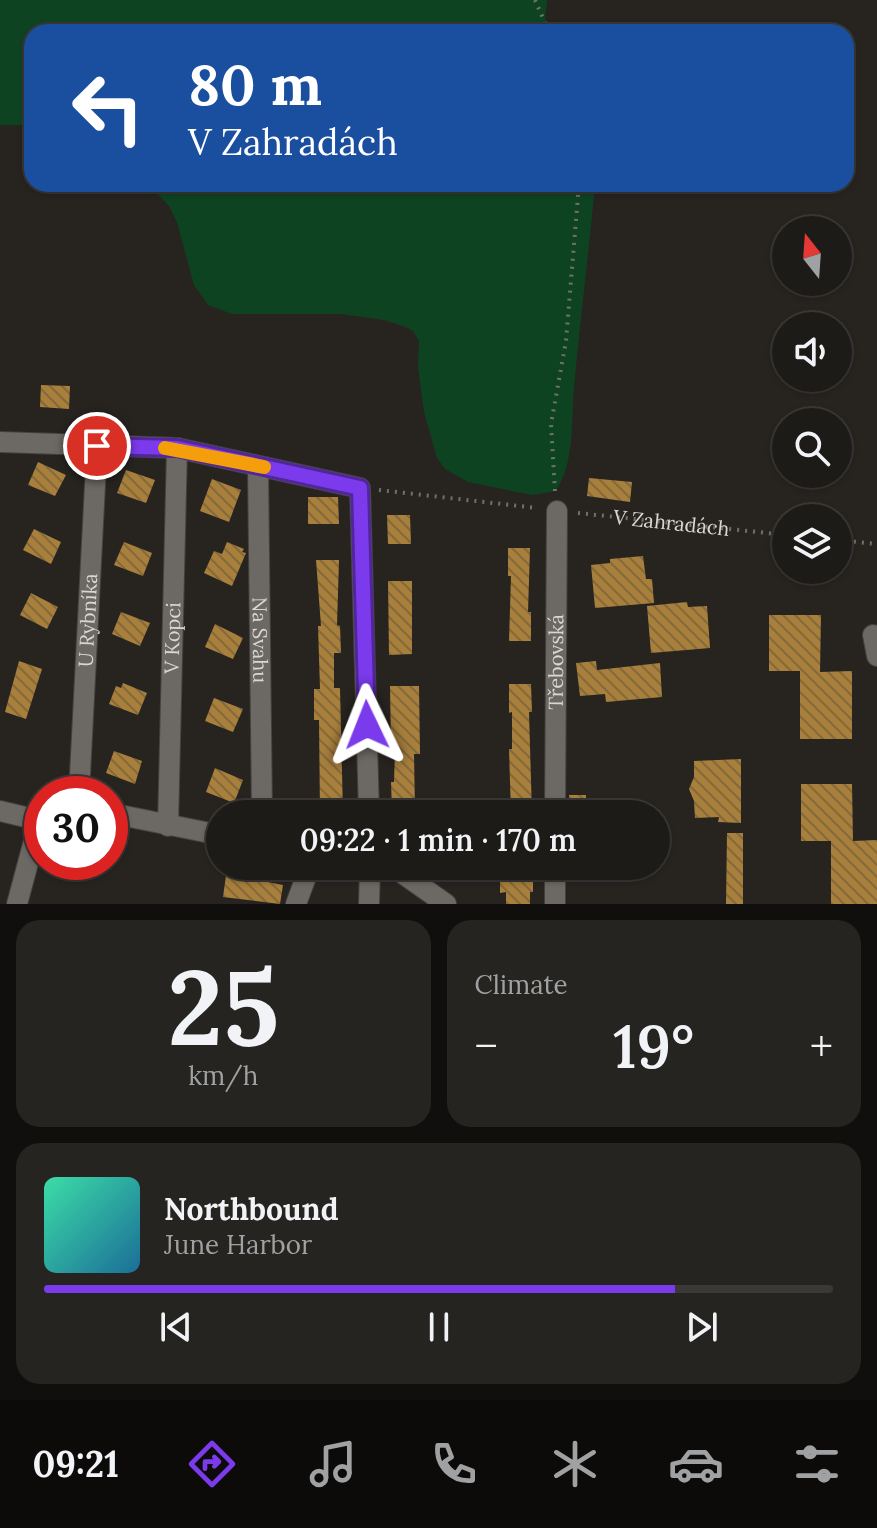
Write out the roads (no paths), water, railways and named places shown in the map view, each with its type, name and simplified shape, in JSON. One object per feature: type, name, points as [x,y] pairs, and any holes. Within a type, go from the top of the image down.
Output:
[{"type":"street","points":[[0,442],[177,448],[360,488],[369,800]]},
{"type":"street","name":"U Rybníka","points":[[80,776],[97,446]]},
{"type":"street","name":"V Kopci","points":[[168,826],[177,448]]},
{"type":"street","name":"Na Svahu","points":[[258,466],[262,800]]},
{"type":"street","name":"Třebovská","points":[[555,800],[557,511]]},
{"type":"street","points":[[0,811],[24,817]]},
{"type":"street","points":[[128,817],[206,833]]},
{"type":"street","points":[[17,904],[24,880]]},
{"type":"street","points":[[296,904],[305,880]]},
{"type":"street","points":[[369,904],[370,880]]},
{"type":"street","points":[[412,880],[446,904]]},
{"type":"street","points":[[555,880],[555,904]]}]
